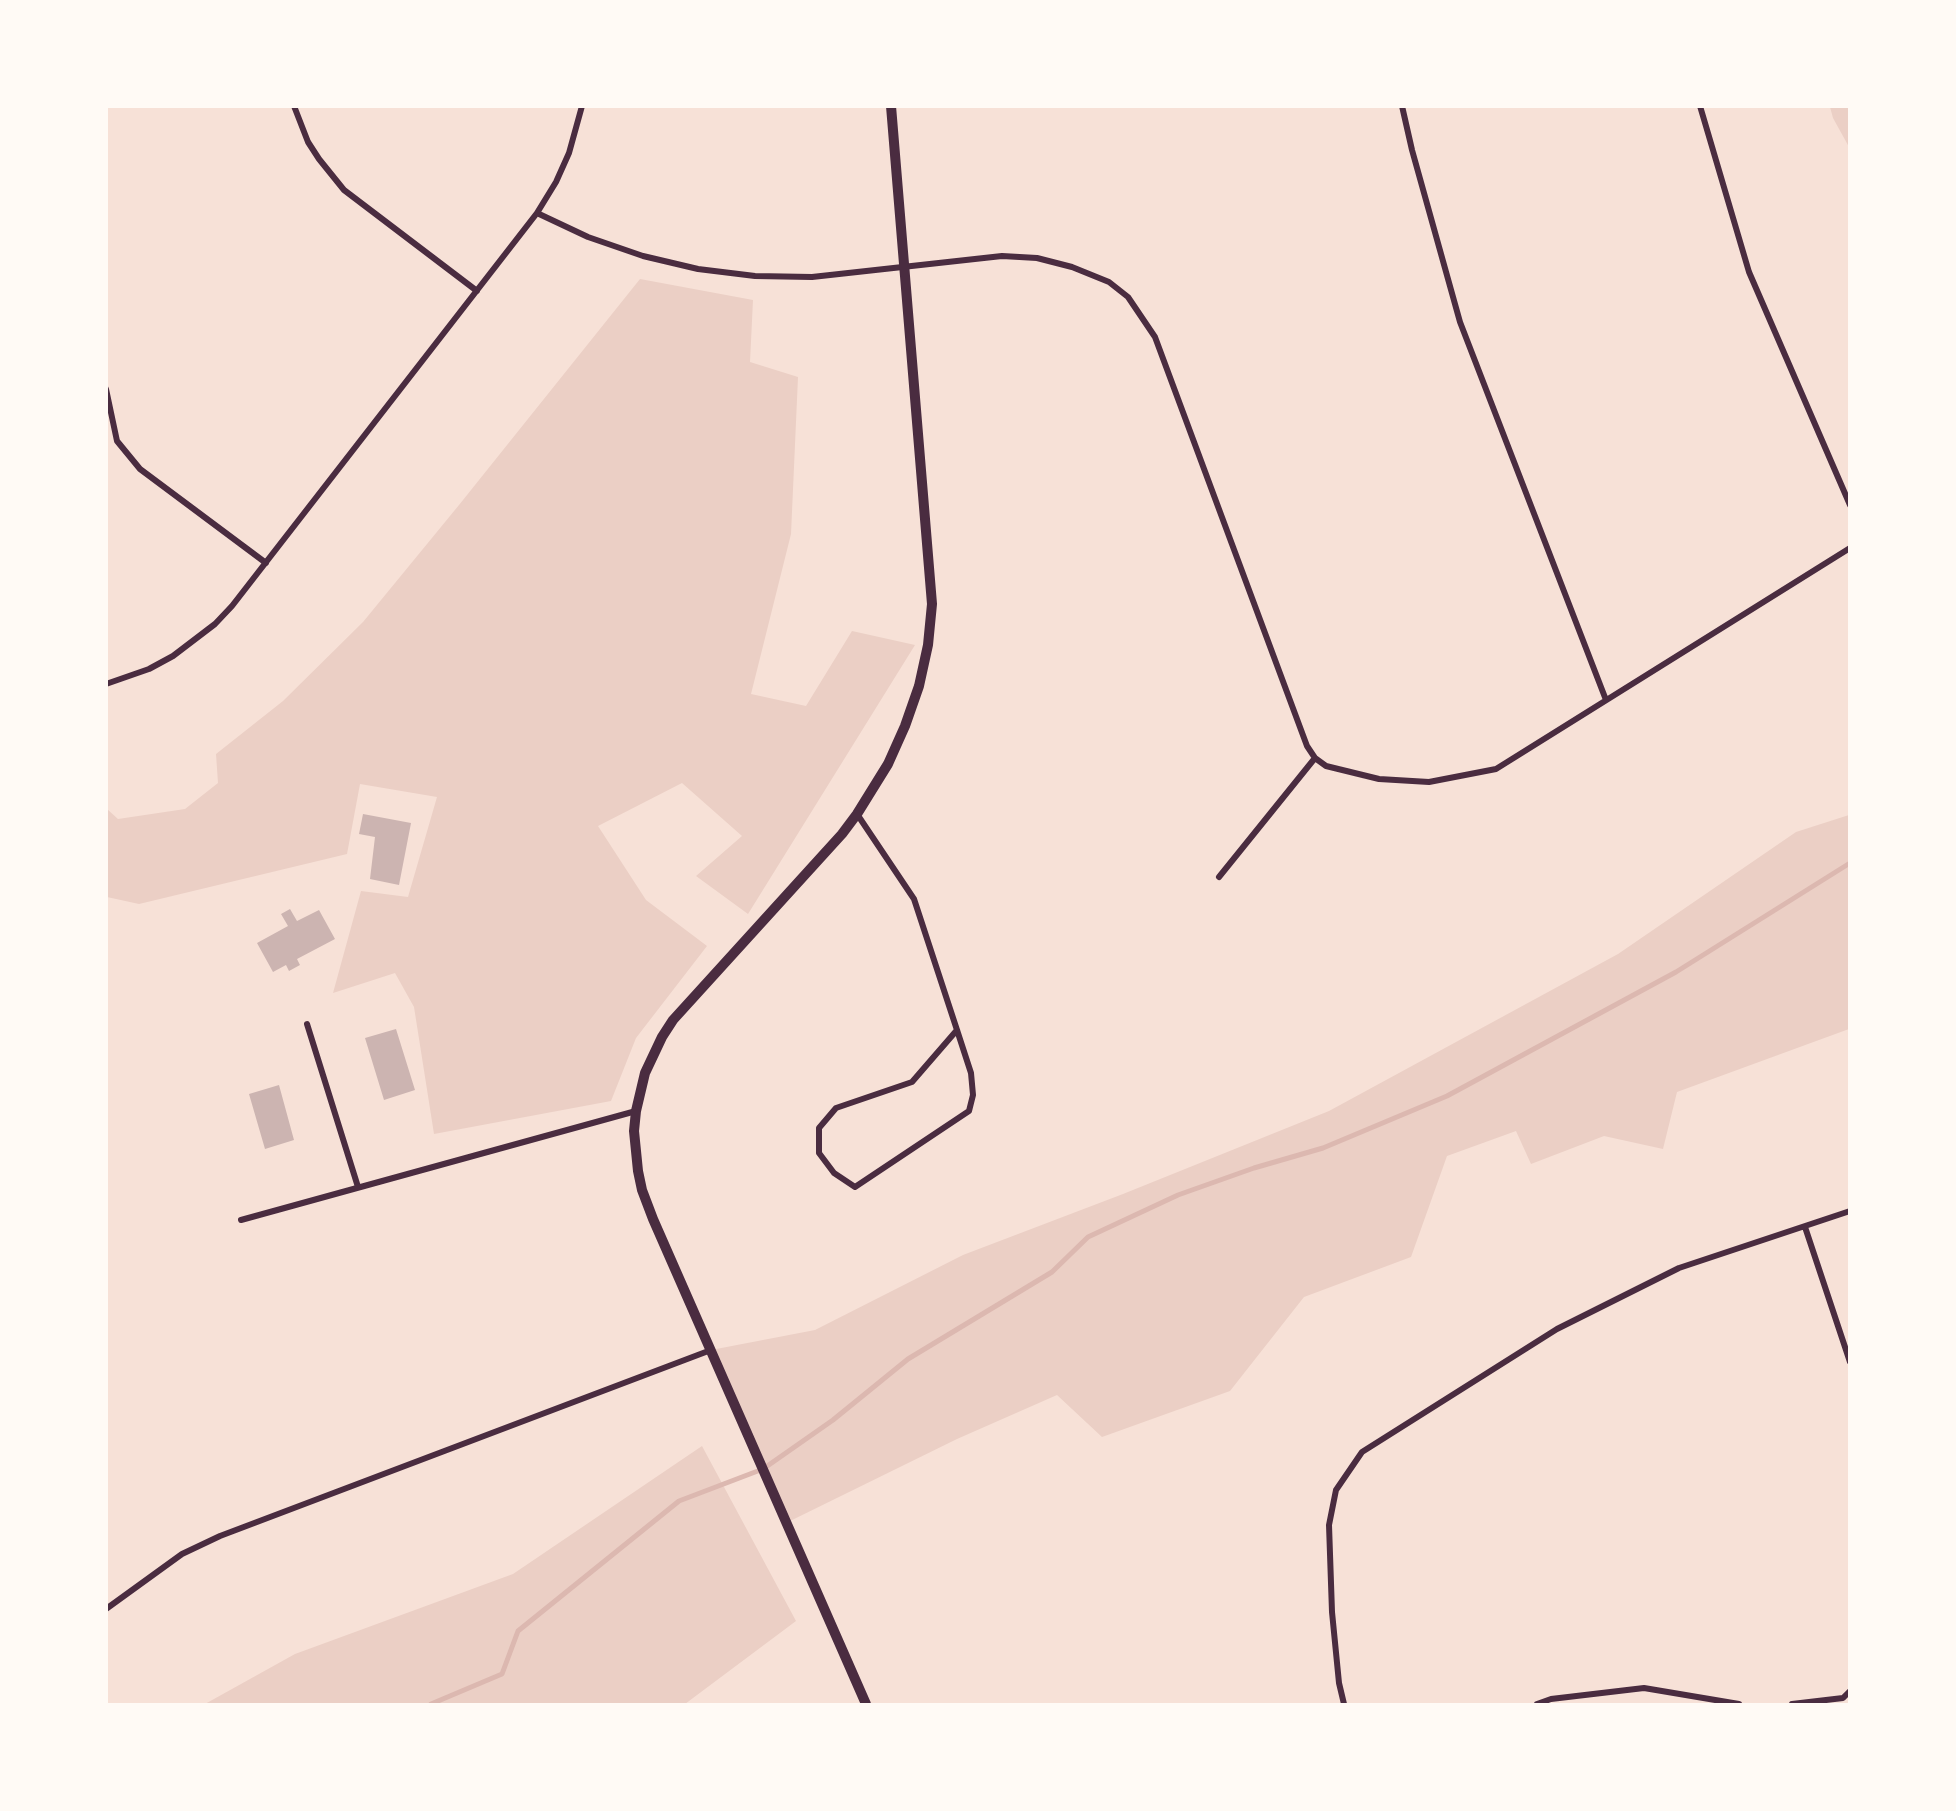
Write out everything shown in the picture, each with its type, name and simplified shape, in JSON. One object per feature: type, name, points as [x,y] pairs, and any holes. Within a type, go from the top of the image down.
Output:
[{"type":"street","points":[[294,106],[304,133],[319,159],[344,190],[477,291]]},
{"type":"street","points":[[106,684],[149,669],[195,641],[232,606],[537,213],[556,182],[569,153],[582,106]]},
{"type":"street","points":[[866,1704],[642,1190],[635,1151],[636,1111],[640,1092],[649,1064],[673,1020],[842,834],[888,764],[919,686],[928,645],[932,604],[891,106]]},
{"type":"street","points":[[1402,106],[1460,322],[1606,700]]},
{"type":"street","points":[[1700,106],[1749,272],[1850,505]]},
{"type":"street","points":[[537,213],[599,241],[643,256],[698,269],[755,276],[812,277],[1002,256],[1037,258],[1072,267],[1109,282],[1128,297],[1155,336],[1307,746],[1315,758],[1326,766],[1379,779],[1429,782],[1496,769],[1850,548]]},
{"type":"street","points":[[106,389],[117,441],[140,469],[266,563]]},
{"type":"street","points":[[1219,877],[1315,758]]},
{"type":"street","points":[[857,813],[914,899],[957,1030],[971,1073],[973,1095],[969,1110],[855,1186],[834,1173],[819,1153],[819,1128],[836,1108],[912,1082],[957,1030]]},
{"type":"street","points":[[307,1024],[358,1187]]},
{"type":"street","points":[[241,1220],[636,1111]]},
{"type":"street","points":[[1344,1704],[1339,1683],[1332,1612],[1329,1525],[1336,1490],[1362,1452],[1557,1329],[1679,1268],[1850,1211]]},
{"type":"street","points":[[1805,1227],[1850,1362]]},
{"type":"street","points":[[106,1609],[182,1554],[220,1536],[711,1350]]},
{"type":"street","points":[[1537,1704],[1551,1699],[1644,1688],[1739,1704]]},
{"type":"street","points":[[1792,1704],[1843,1698],[1850,1691]]},
{"type":"shaded area","points":[[1830,107],[1849,107],[1849,147],[1833,118]]},
{"type":"shaded area","points":[[640,279],[753,300],[750,362],[798,377],[791,534],[751,694],[806,706],[852,631],[915,645],[748,914],[696,876],[742,836],[682,783],[598,826],[646,900],[707,946],[636,1038],[611,1101],[434,1134],[414,1007],[395,973],[333,993],[361,891],[408,897],[437,797],[360,784],[347,854],[139,904],[107,897],[107,809],[118,819],[185,809],[218,783],[216,754],[283,701],[363,622]]},
{"type":"shaded area","points":[[1849,815],[1849,1029],[1677,1092],[1663,1149],[1604,1136],[1531,1164],[1516,1131],[1447,1156],[1411,1257],[1304,1297],[1230,1391],[1102,1437],[1057,1395],[957,1439],[786,1523],[711,1350],[815,1330],[963,1255],[1123,1194],[1329,1111],[1618,954],[1796,832]]},
{"type":"shaded area","points":[[702,1446],[796,1621],[685,1704],[205,1704],[295,1654],[513,1574]]},
{"type":"building","points":[[363,814],[411,823],[399,885],[370,879],[375,837],[359,834]]},
{"type":"building","points":[[290,909],[297,921],[319,910],[335,939],[297,959],[300,965],[289,971],[286,965],[273,972],[257,943],[288,926],[281,914]]},
{"type":"building","points":[[396,1029],[415,1090],[384,1100],[365,1038]]},
{"type":"building","points":[[279,1085],[294,1140],[265,1149],[249,1094]]},
{"type":"waterway","points":[[431,1704],[502,1674],[518,1631],[679,1501],[763,1469],[833,1420],[908,1359],[1052,1272],[1088,1237],[1178,1195],[1254,1168],[1323,1148],[1447,1096],[1676,972],[1850,863]]}]
